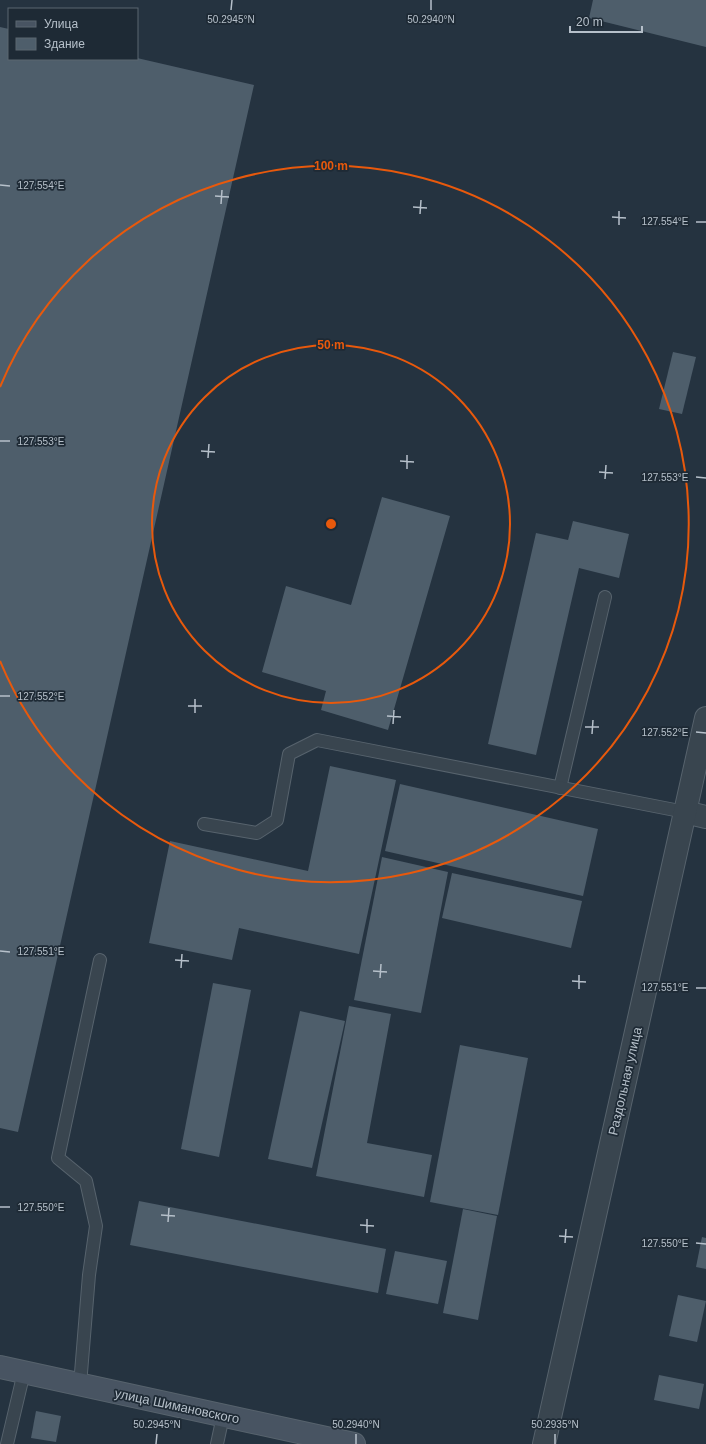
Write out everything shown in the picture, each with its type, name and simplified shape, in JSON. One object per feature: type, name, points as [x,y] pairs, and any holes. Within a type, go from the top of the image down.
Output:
[{"type":"street","name":"Раздольная улица","points":[[544,1444],[706,718]]},
{"type":"street","points":[[685,812],[706,818]]},
{"type":"street","name":"улица Шимановского","points":[[0,1367],[354,1444]]},
{"type":"lane","points":[[560,788],[605,597]]},
{"type":"lane","points":[[204,824],[257,833],[277,820],[289,754],[318,740],[685,812]]},
{"type":"lane","points":[[80,1385],[89,1275],[96,1226],[86,1181],[58,1158],[100,960]]},
{"type":"lane","points":[[7,1444],[24,1372]]},
{"type":"lane","points":[[217,1444],[224,1416]]},
{"type":"building","points":[[593,0],[706,0],[706,47],[589,18]]},
{"type":"building","points":[[0,27],[8,29],[8,60],[138,60],[138,58],[254,85],[18,1132],[0,1128]]},
{"type":"building","points":[[673,352],[696,357],[682,414],[659,409]]},
{"type":"building","points":[[382,497],[450,516],[388,730],[321,710],[326,691],[262,672],[286,586],[351,605]]},
{"type":"building","points":[[573,521],[629,534],[619,578],[579,568],[536,755],[488,744],[536,533],[568,540]]},
{"type":"building","points":[[330,766],[396,780],[359,954],[239,928],[232,960],[149,943],[170,841],[308,871]]},
{"type":"building","points":[[400,784],[598,829],[583,896],[385,851]]},
{"type":"building","points":[[382,857],[448,872],[421,1013],[354,1000]]},
{"type":"building","points":[[452,873],[582,901],[571,948],[442,918]]},
{"type":"building","points":[[213,983],[251,990],[219,1157],[181,1149]]},
{"type":"building","points":[[349,1006],[391,1014],[367,1143],[432,1155],[424,1197],[316,1176]]},
{"type":"building","points":[[300,1011],[345,1021],[312,1168],[268,1159]]},
{"type":"building","points":[[460,1045],[528,1058],[498,1215],[430,1202]]},
{"type":"building","points":[[139,1201],[386,1249],[378,1293],[130,1245]]},
{"type":"building","points":[[463,1209],[497,1216],[478,1320],[443,1313]]},
{"type":"building","points":[[702,1237],[706,1238],[706,1269],[696,1267]]},
{"type":"building","points":[[395,1251],[447,1261],[438,1304],[386,1294]]},
{"type":"building","points":[[678,1295],[706,1301],[697,1342],[669,1336]]},
{"type":"building","points":[[659,1375],[704,1384],[699,1409],[654,1400]]},
{"type":"building","points":[[36,1411],[61,1416],[56,1442],[31,1438]]}]
